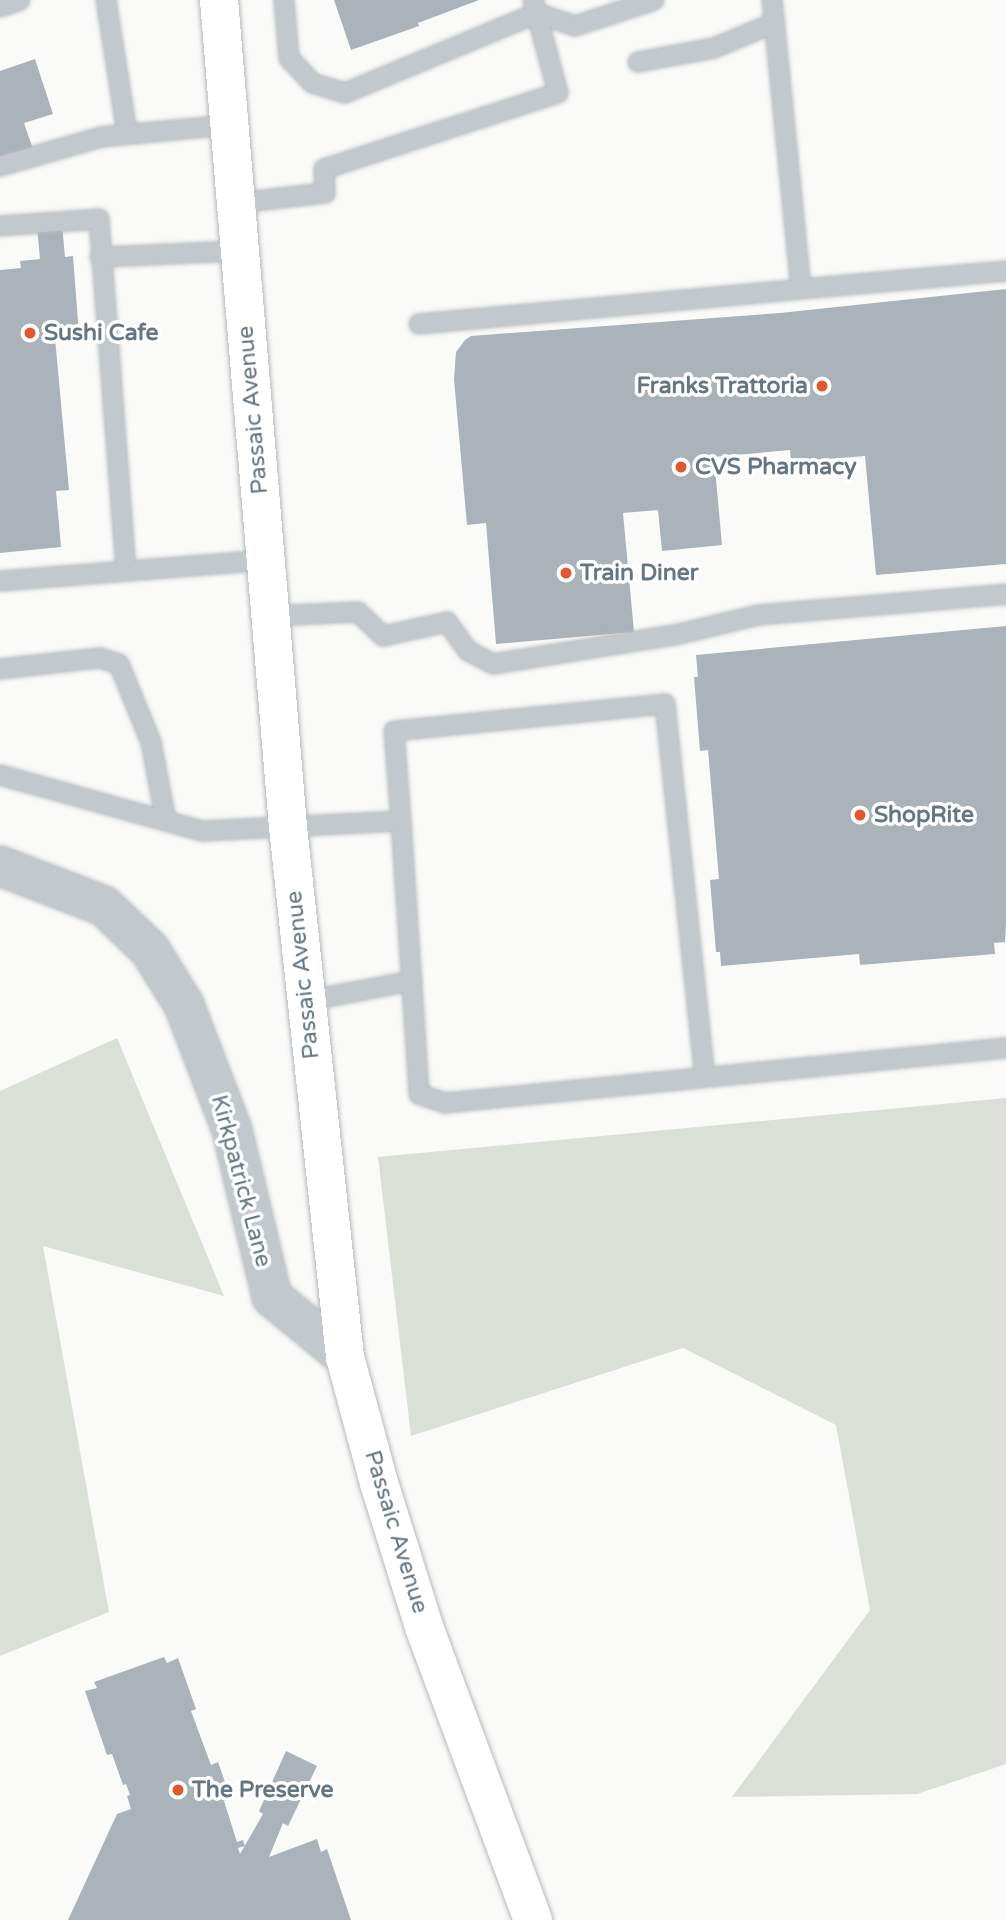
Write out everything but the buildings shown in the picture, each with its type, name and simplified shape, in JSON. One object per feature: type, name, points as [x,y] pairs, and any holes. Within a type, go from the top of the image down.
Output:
[{"type":"main road","name":"Passaic Avenue","points":[[219,0],[288,827],[345,1357],[421,1616],[533,1920]]},
{"type":"street","name":"Kirkpatrick Lane","points":[[0,866],[104,906],[150,950],[184,1005],[232,1130],[272,1297],[345,1357]]},
{"type":"lane","points":[[0,7],[20,0]]},
{"type":"lane","points":[[106,0],[127,133]]},
{"type":"lane","points":[[284,0],[289,58],[312,83],[345,93],[535,6]]},
{"type":"lane","points":[[535,6],[575,26],[654,0]]},
{"type":"lane","points":[[772,0],[801,289]]},
{"type":"lane","points":[[236,203],[325,193],[324,169],[558,93],[535,6]]},
{"type":"lane","points":[[638,62],[714,48],[774,23]]},
{"type":"lane","points":[[0,166],[101,137],[229,125]]},
{"type":"lane","points":[[0,226],[99,219],[126,571]]},
{"type":"lane","points":[[100,257],[240,251]]},
{"type":"lane","points":[[419,324],[1006,271]]},
{"type":"lane","points":[[0,582],[265,561]]},
{"type":"lane","points":[[270,615],[358,612],[383,636],[447,622],[468,651],[493,664],[675,635],[758,615],[1006,594]]},
{"type":"lane","points":[[0,669],[100,659],[119,664],[151,742],[166,821]]},
{"type":"lane","points":[[705,1077],[666,704],[394,731],[419,1094],[445,1103],[1006,1048]]},
{"type":"lane","points":[[0,775],[202,831],[401,821]]},
{"type":"lane","points":[[306,1001],[412,981]]},
{"type":"shaded area","points":[[117,1038],[224,1296],[43,1246],[109,1612],[0,1656],[0,1091]]},
{"type":"shaded area","points":[[1006,1098],[1006,1764],[917,1794],[732,1797],[870,1610],[836,1425],[683,1348],[411,1436],[378,1157]]},
{"type":"place","name":"Sushi Cafe","points":[[30,333]]},
{"type":"place","name":"Franks Trattoria","points":[[822,386]]},
{"type":"place","name":"CVS Pharmacy","points":[[681,467]]},
{"type":"place","name":"Train Diner","points":[[566,573]]},
{"type":"place","name":"ShopRite","points":[[860,815]]},
{"type":"place","name":"The Preserve","points":[[178,1790]]}]
